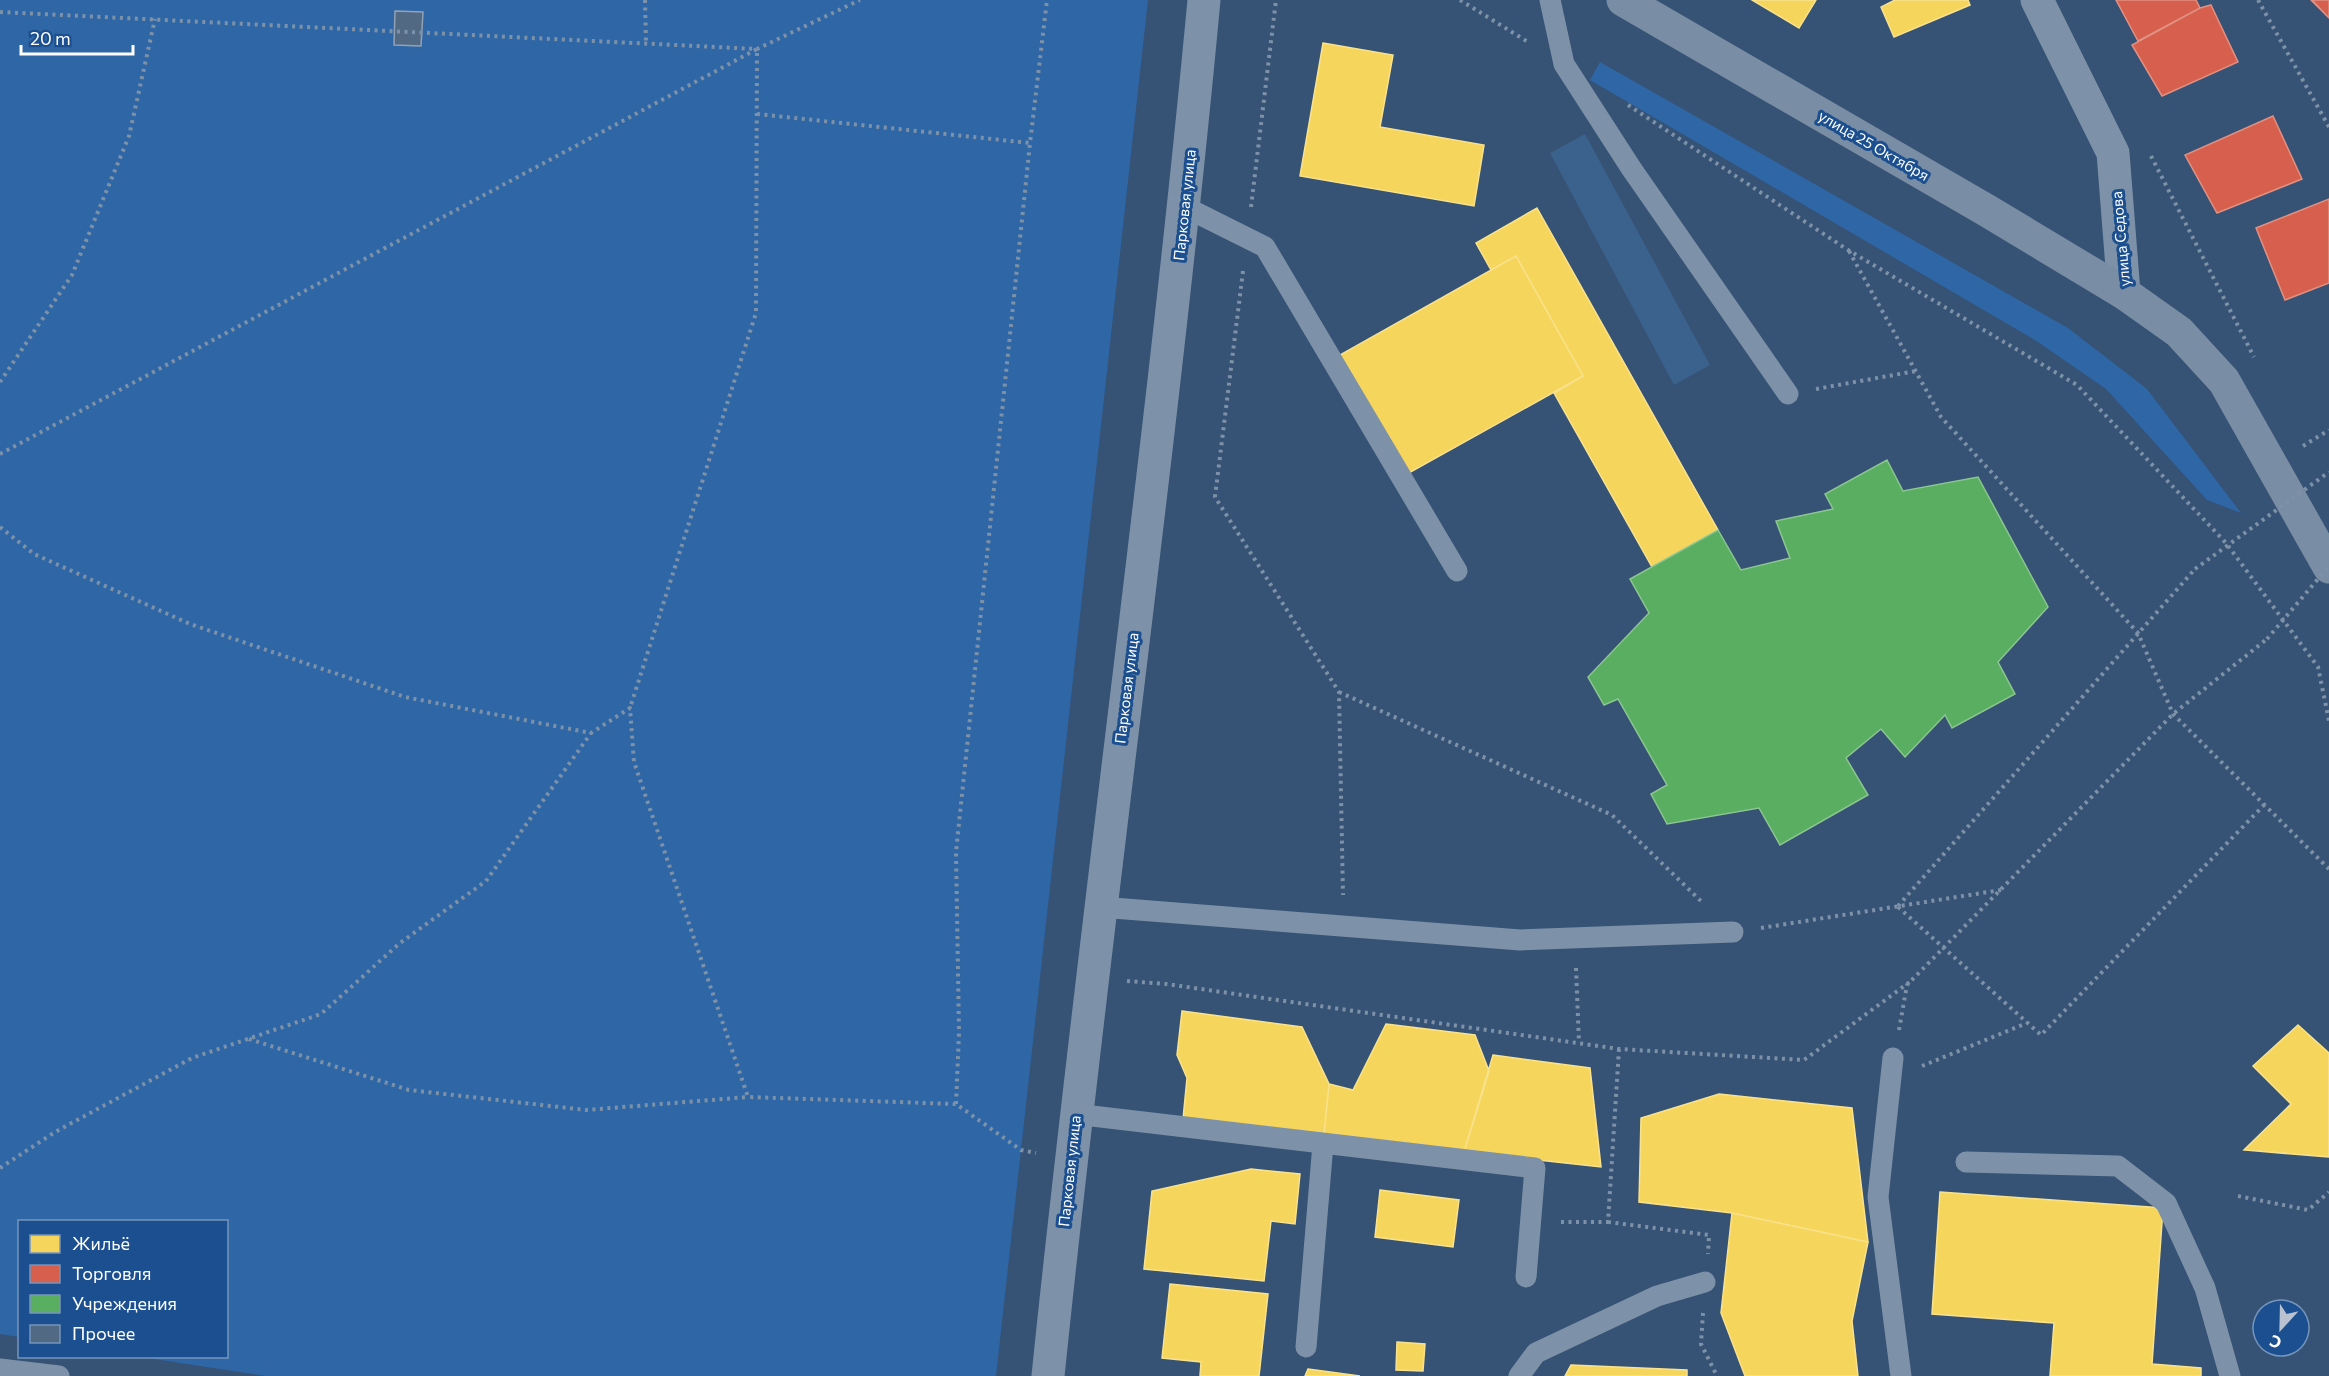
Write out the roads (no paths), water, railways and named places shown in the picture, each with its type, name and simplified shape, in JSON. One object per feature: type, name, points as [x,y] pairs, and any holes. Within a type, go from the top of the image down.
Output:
[{"type":"main road","name":"улица 25 Октября","points":[[1623,0],[2124,292]]},
{"type":"main road","name":"улица Седова","points":[[2124,292],[2179,332],[2224,381],[2329,566]]},
{"type":"street","name":"Парковая улица","points":[[1048,1376],[1075,1114],[1185,207],[1204,0]]},
{"type":"street","name":"улица Седова","points":[[2037,0],[2113,153],[2124,292]]},
{"type":"lane","points":[[1550,0],[1564,64],[1631,168],[1788,394]]},
{"type":"lane","points":[[1185,207],[1264,247],[1457,571]]},
{"type":"lane","points":[[1100,908],[1520,940],[1733,932]]},
{"type":"lane","points":[[1892,1068],[1878,1197],[1900,1376]]},
{"type":"lane","points":[[1075,1114],[1535,1168],[1526,1277]]},
{"type":"lane","points":[[1306,1347],[1323,1144]]},
{"type":"lane","points":[[1966,1162],[2118,1166],[2166,1203],[2205,1288],[2230,1376]]},
{"type":"lane","points":[[1519,1376],[1536,1353],[1657,1296],[1705,1282]]},
{"type":"lane","points":[[0,1369],[59,1376]]}]
